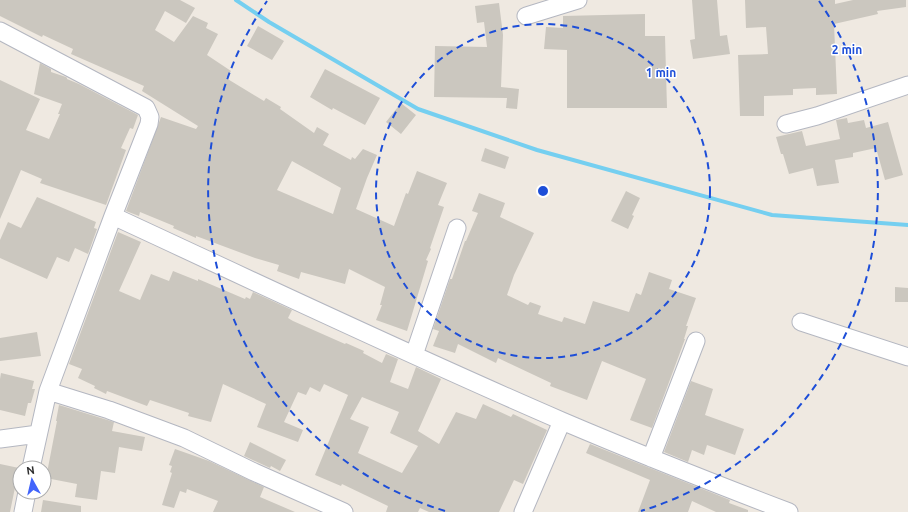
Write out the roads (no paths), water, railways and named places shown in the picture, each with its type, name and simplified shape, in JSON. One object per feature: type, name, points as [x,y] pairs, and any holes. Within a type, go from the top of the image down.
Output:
[{"type":"street","points":[[526,16],[578,0]]},
{"type":"street","points":[[1,33],[146,108],[150,117],[149,124],[48,391],[33,460]]},
{"type":"street","points":[[786,124],[830,112],[908,85]]},
{"type":"street","points":[[113,216],[414,355],[562,421],[789,512]]},
{"type":"street","points":[[414,355],[457,228]]},
{"type":"street","points":[[801,322],[908,357]]},
{"type":"street","points":[[652,458],[696,341]]},
{"type":"street","points":[[48,391],[109,410],[184,438],[254,472],[344,512]]},
{"type":"street","points":[[523,512],[562,421]]},
{"type":"street","points":[[0,439],[38,434]]},
{"type":"street","points":[[23,512],[25,500]]},
{"type":"waterway","points":[[236,0],[269,22],[418,109],[537,150],[772,215],[908,225]]}]
